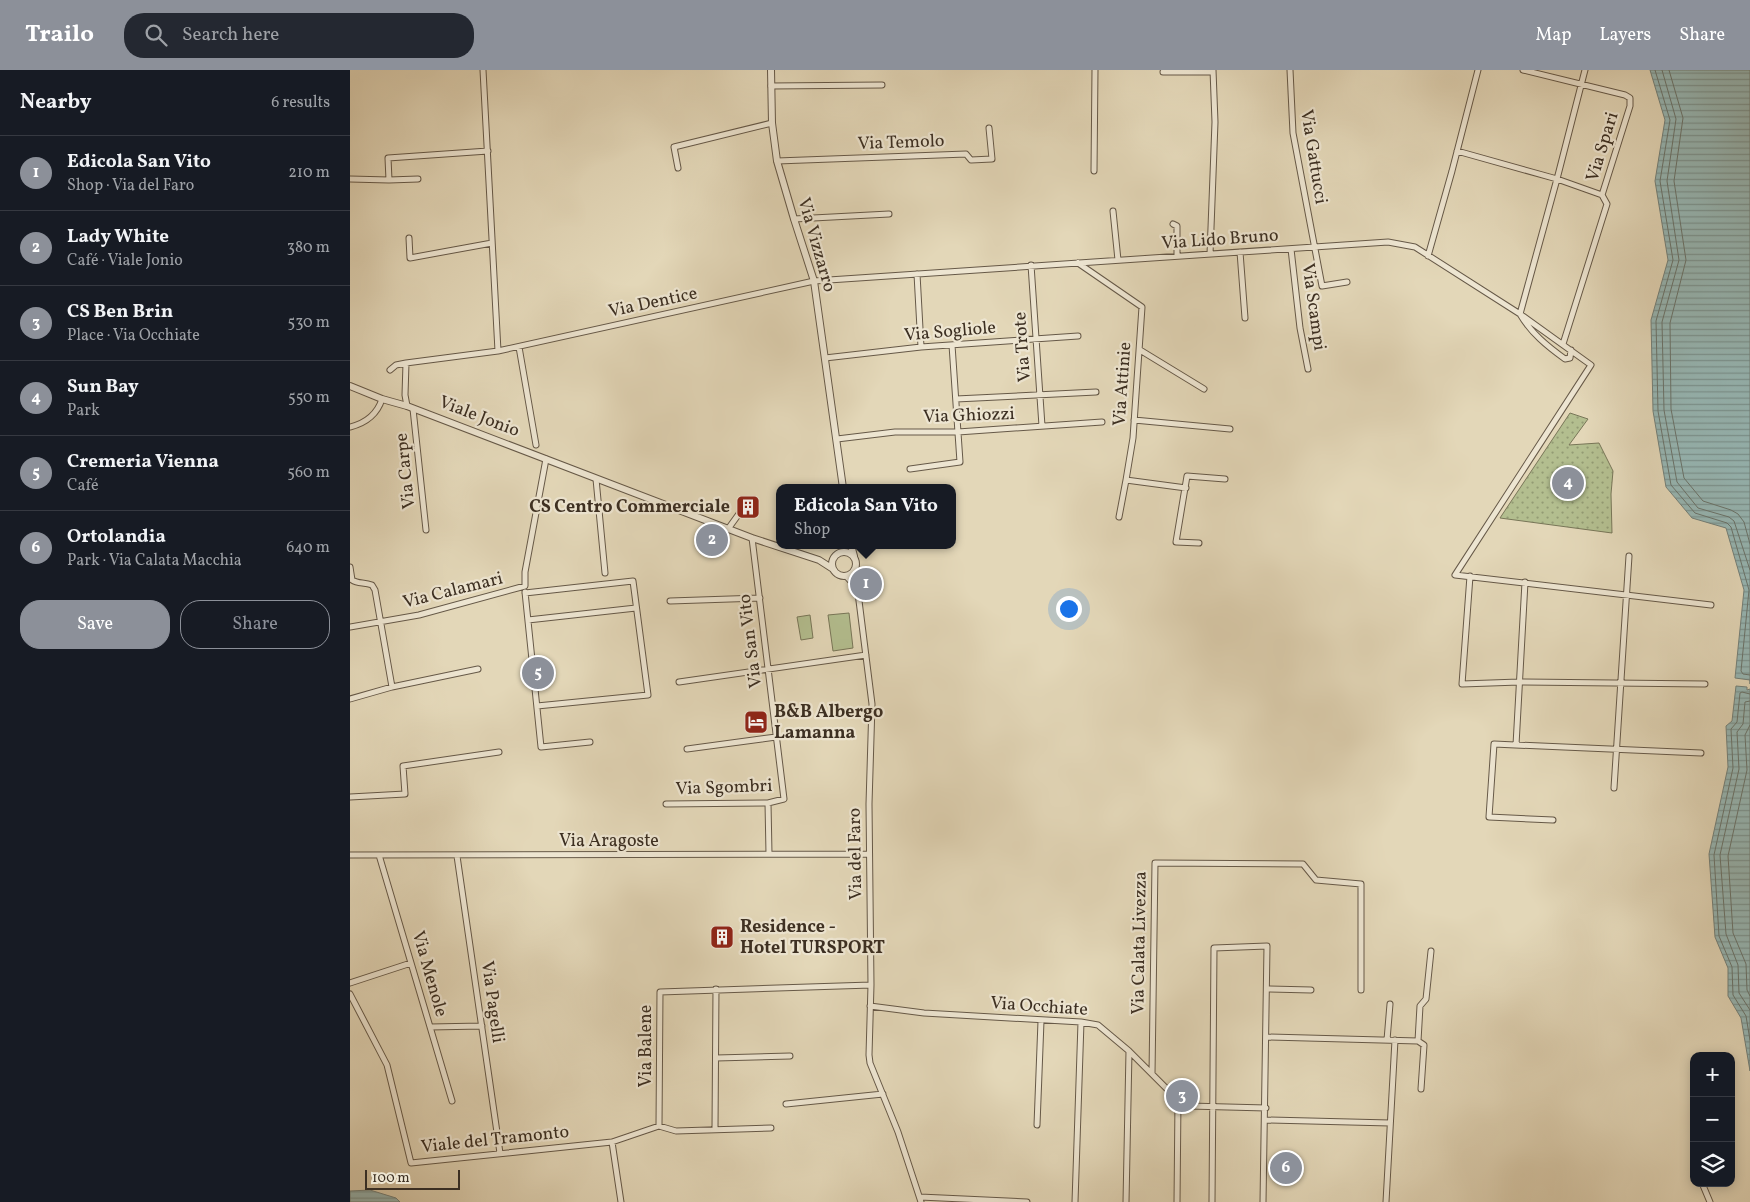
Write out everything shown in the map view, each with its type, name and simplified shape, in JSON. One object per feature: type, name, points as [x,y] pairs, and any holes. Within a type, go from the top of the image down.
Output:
[{"type":"street","points":[[483,70],[498,351]]},
{"type":"street","name":"Via Vizzarro","points":[[771,70],[772,124],[777,161],[814,281],[843,484]]},
{"type":"street","points":[[1094,171],[1095,70]]},
{"type":"street","name":"Via Gattucci","points":[[1290,70],[1293,133],[1322,286],[1346,282]]},
{"type":"street","points":[[1428,256],[1478,70]]},
{"type":"street","name":"Via Spari","points":[[1524,70],[1625,95],[1630,98],[1631,101],[1602,195]]},
{"type":"street","points":[[1571,350],[1570,358],[1564,359],[1540,339],[1520,314],[1585,70]]},
{"type":"street","points":[[1163,72],[1213,71],[1215,122],[1210,254]]},
{"type":"street","points":[[771,86],[882,84]]},
{"type":"street","points":[[678,168],[674,147],[772,124]]},
{"type":"street","name":"Via Temolo","points":[[777,161],[966,154],[971,160],[992,160],[989,128]]},
{"type":"street","points":[[389,180],[388,158],[488,151]]},
{"type":"street","points":[[1457,151],[1602,195],[1607,204],[1563,344]]},
{"type":"street","points":[[350,179],[418,179]]},
{"type":"street","points":[[1113,211],[1118,260]]},
{"type":"street","points":[[794,219],[889,214]]},
{"type":"street","points":[[1173,224],[1177,226],[1177,256]]},
{"type":"street","points":[[409,238],[410,258],[492,243]]},
{"type":"street","name":"Via Lido Bruno","points":[[814,281],[1388,242],[1414,247],[1520,314],[1591,365],[1455,575],[1470,576]]},
{"type":"street","name":"Via Scampi","points":[[1291,249],[1300,328],[1308,369]]},
{"type":"street","points":[[1240,252],[1245,318]]},
{"type":"street","name":"Via Attinie","points":[[1078,263],[1142,306],[1134,420],[1119,517]]},
{"type":"street","name":"Via Trote","points":[[1032,265],[1042,426]]},
{"type":"street","points":[[917,274],[921,348]]},
{"type":"street","name":"Via Dentice","points":[[390,370],[396,365],[498,351],[814,281]]},
{"type":"street","name":"Via Sogliole","points":[[825,358],[952,345],[1078,336]]},
{"type":"street","points":[[910,469],[960,462],[952,345]]},
{"type":"street","points":[[519,346],[536,445]]},
{"type":"street","points":[[1140,350],[1204,389]]},
{"type":"street","points":[[406,363],[404,395],[410,407]]},
{"type":"street","name":"Viale Jonio","points":[[350,386],[776,546]]},
{"type":"street","points":[[956,399],[1096,392]]},
{"type":"street","points":[[394,402],[404,395]]},
{"type":"street","points":[[350,427],[359,425],[372,417],[379,409],[382,399]]},
{"type":"street","name":"Via Carpe","points":[[410,407],[426,530]]},
{"type":"street","points":[[1134,420],[1230,429]]},
{"type":"street","name":"Via Ghiozzi","points":[[837,439],[896,432],[958,432],[1102,422]]},
{"type":"street","name":"Via Calamari","points":[[350,627],[419,615],[525,586],[525,572],[546,459]]},
{"type":"street","points":[[1199,543],[1176,542],[1188,476],[1224,480]]},
{"type":"street","points":[[596,479],[605,573]]},
{"type":"street","points":[[1126,480],[1186,488]]},
{"type":"street","points":[[728,529],[741,511]]},
{"type":"street","name":"Via San Vito","points":[[752,538],[784,800]]},
{"type":"street","name":"Viale Jonio","points":[[786,549],[819,560],[833,569]]},
{"type":"street","points":[[854,558],[846,549],[834,558],[832,564],[833,569],[838,574],[846,576],[857,587]]},
{"type":"street","points":[[846,576],[855,569],[852,549]]},
{"type":"street","points":[[1614,788],[1629,556]]},
{"type":"street","name":"Viale Jonio","points":[[819,560],[834,558]]},
{"type":"street","points":[[350,567],[352,580],[357,584],[365,583],[372,585],[375,590],[392,687]]},
{"type":"street","name":"Via del Faro","points":[[855,569],[872,704],[869,804],[870,1062],[898,1132],[921,1199]]},
{"type":"street","points":[[1704,684],[1519,682],[1462,684],[1470,576],[1711,605]]},
{"type":"street","points":[[525,593],[633,581],[648,695],[538,706]]},
{"type":"street","points":[[1516,745],[1525,582]]},
{"type":"street","points":[[525,586],[541,746],[590,742]]},
{"type":"street","points":[[670,601],[760,598]]},
{"type":"street","points":[[528,620],[636,608]]},
{"type":"street","points":[[679,682],[866,655]]},
{"type":"street","points":[[350,699],[392,687],[478,669]]},
{"type":"street","points":[[687,749],[776,737]]},
{"type":"street","points":[[1553,820],[1489,818],[1494,744],[1701,753]]},
{"type":"street","points":[[350,797],[405,794],[403,766],[499,752]]},
{"type":"street","name":"Via Sgombri","points":[[666,804],[784,800]]},
{"type":"street","points":[[768,802],[769,854]]},
{"type":"street","name":"Via Aragoste","points":[[350,855],[869,854]]},
{"type":"street","name":"Via Menole","points":[[379,855],[452,1101]]},
{"type":"street","name":"Via Pagelli","points":[[457,856],[500,1153]]},
{"type":"street","name":"Via Calata Livezza","points":[[1152,1074],[1155,863],[1304,864],[1316,880],[1361,884],[1361,990]]},
{"type":"street","points":[[1212,1202],[1214,948],[1267,946],[1266,1108],[1263,1202]]},
{"type":"street","points":[[1418,1041],[1420,1006],[1426,999],[1431,951]]},
{"type":"street","points":[[350,983],[411,963]]},
{"type":"street","name":"Via Balene","points":[[659,1126],[660,992],[871,985]]},
{"type":"street","points":[[716,989],[716,1129]]},
{"type":"street","points":[[1267,989],[1311,990]]},
{"type":"street","name":"Viale del Tramonto","points":[[350,994],[387,1065],[411,1163],[612,1142],[659,1126]]},
{"type":"street","points":[[1387,1040],[1390,1004]]},
{"type":"street","name":"Via Occhiate","points":[[870,1006],[924,1013],[1098,1024],[1129,1051],[1178,1100]]},
{"type":"street","points":[[1037,1125],[1041,1021]]},
{"type":"street","points":[[1075,1202],[1081,1022]]},
{"type":"street","points":[[430,1027],[482,1026]]},
{"type":"street","points":[[1266,1037],[1418,1041],[1424,1045],[1421,1090]]},
{"type":"street","points":[[1386,1202],[1395,1040]]},
{"type":"street","points":[[1126,1202],[1129,1051]]},
{"type":"street","points":[[716,1058],[790,1056]]},
{"type":"street","points":[[786,1104],[883,1094]]},
{"type":"street","points":[[1177,1202],[1178,1100],[1189,1106],[1266,1108]]},
{"type":"street","points":[[1265,1120],[1390,1123]]},
{"type":"street","points":[[659,1126],[676,1132],[771,1128]]},
{"type":"street","points":[[612,1142],[621,1202]]},
{"type":"street","points":[[1704,1187],[1710,1202]]},
{"type":"street","points":[[921,1199],[1027,1202]]},
{"type":"green space","points":[[1570,413],[1588,419],[1569,445],[1599,443],[1613,471],[1611,494],[1612,533],[1500,518]]},
{"type":"green space","points":[[849,613],[853,648],[833,651],[828,615]]},
{"type":"green space","points":[[810,615],[813,638],[801,640],[797,617]]},
{"type":"water","points":[[1650,70],[1750,70],[1750,680],[1735,678],[1744,590],[1726,528],[1692,518],[1666,487],[1653,411],[1651,320],[1668,260],[1655,181],[1665,120]]},
{"type":"water","points":[[1736,686],[1747,687],[1747,690],[1750,689],[1750,1071],[1741,1018],[1728,996],[1728,968],[1715,937],[1709,854],[1728,767],[1726,726],[1732,721]]},
{"type":"water","points":[[370,1190],[396,1198],[400,1202],[350,1202],[350,1191]]},
{"type":"place","name":"Sun Bay","points":[[1568,483]]},
{"type":"place","name":"CS Centro Commerciale","points":[[748,507]]},
{"type":"place","name":"Lady White","points":[[712,540]]},
{"type":"place","name":"Edicola San Vito","points":[[866,584]]},
{"type":"place","name":"Cremeria Vienna","points":[[538,673]]},
{"type":"place","name":"B&B Albergo Lamanna","points":[[756,722]]},
{"type":"place","name":"Residence - Hotel TURSPORT","points":[[722,937]]},
{"type":"place","name":"CS Ben Brin","points":[[1182,1096]]},
{"type":"place","name":"Ortolandia","points":[[1286,1168]]}]
